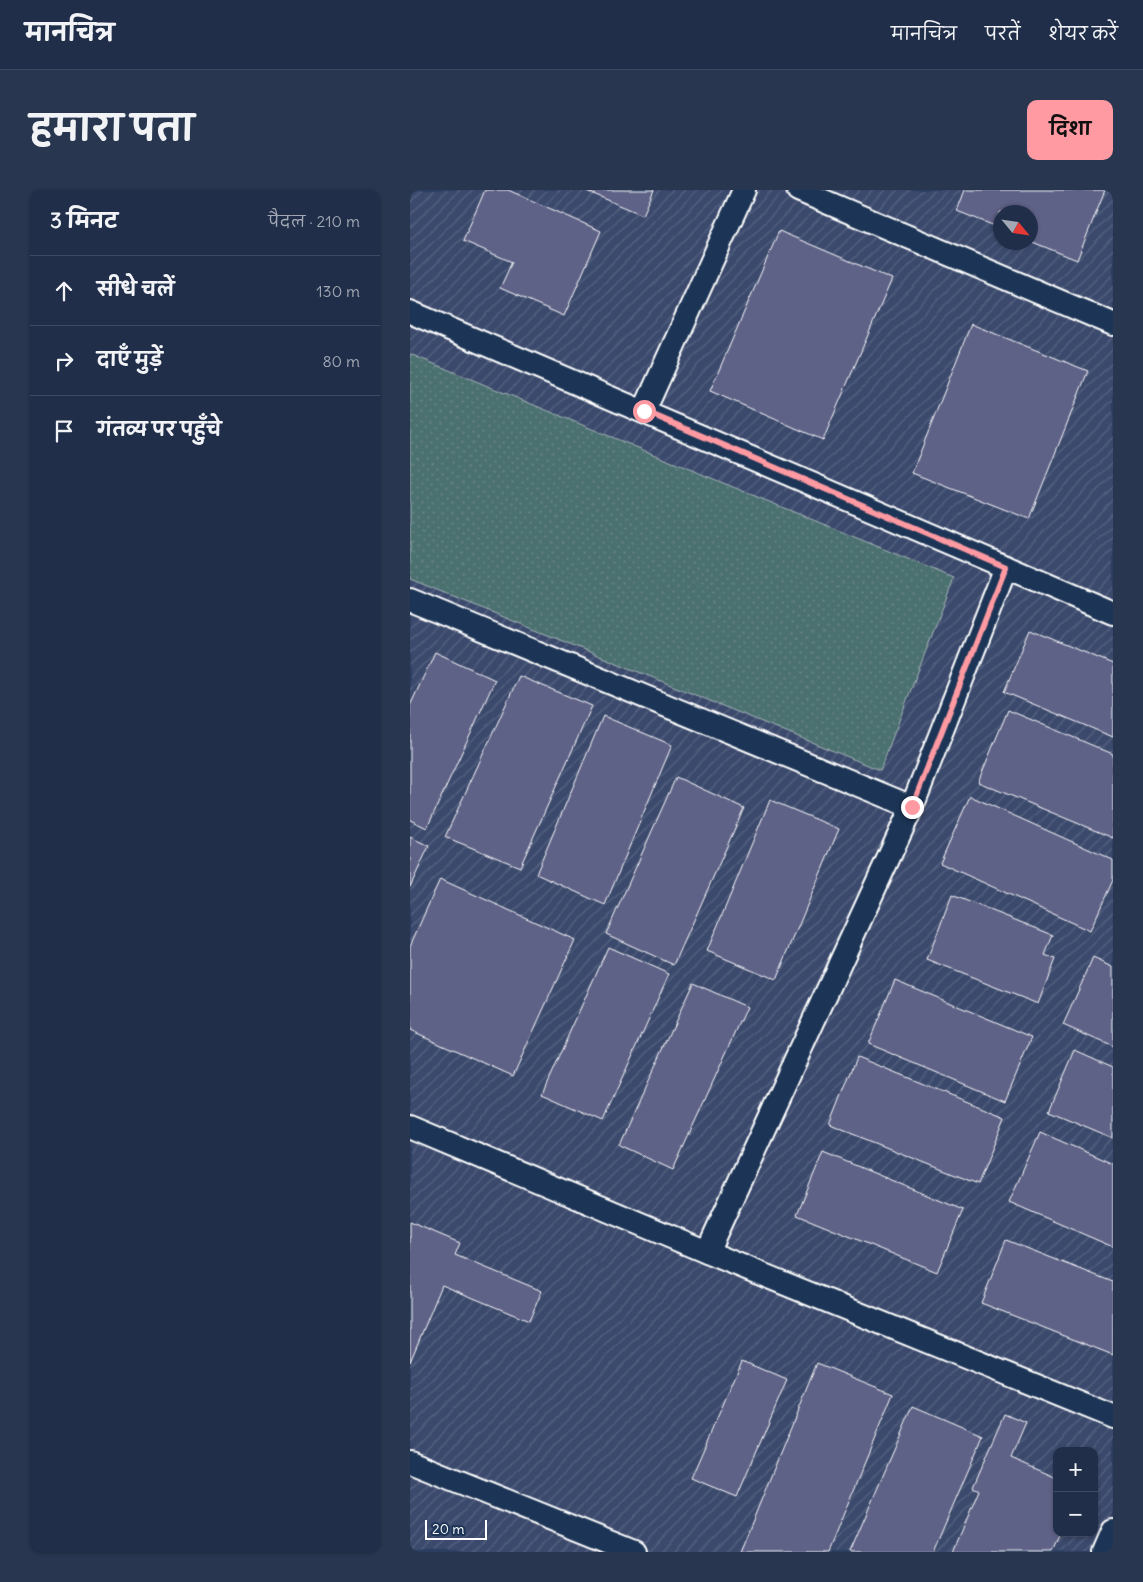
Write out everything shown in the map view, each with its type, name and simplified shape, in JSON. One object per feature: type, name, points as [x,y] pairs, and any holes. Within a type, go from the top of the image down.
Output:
[{"type":"street","points":[[644,411],[744,190]]},
{"type":"street","points":[[798,190],[1113,324]]},
{"type":"street","points":[[410,312],[1113,613]]},
{"type":"street","points":[[707,1252],[912,807],[1006,567]]},
{"type":"street","points":[[410,600],[912,807]]},
{"type":"street","points":[[410,1127],[707,1252],[1113,1417]]},
{"type":"street","points":[[410,1462],[634,1552]]},
{"type":"street","points":[[1104,1552],[1113,1531]]},
{"type":"shaded area","points":[[410,190],[1113,190],[1113,1552],[410,1552]]},
{"type":"green space","points":[[410,354],[954,578],[880,770],[410,579]]},
{"type":"building","points":[[485,190],[508,190],[601,231],[564,316],[500,288],[512,262],[463,241]]},
{"type":"building","points":[[584,190],[654,190],[643,215]]},
{"type":"building","points":[[965,190],[1105,190],[1077,260],[1038,244],[1038,205],[993,205],[993,225],[957,211]]},
{"type":"building","points":[[779,231],[892,279],[823,440],[710,391]]},
{"type":"building","points":[[971,324],[1088,371],[1029,519],[912,473]]},
{"type":"building","points":[[1030,630],[1113,664],[1113,737],[1004,692]]},
{"type":"building","points":[[435,652],[495,680],[427,828],[410,820],[410,706]]},
{"type":"building","points":[[519,676],[592,706],[520,867],[445,837]]},
{"type":"building","points":[[1008,710],[1113,754],[1113,838],[978,782]]},
{"type":"building","points":[[603,716],[672,745],[605,905],[536,874]]},
{"type":"building","points":[[676,777],[744,808],[674,965],[606,934]]},
{"type":"building","points":[[970,796],[1113,860],[1113,880],[1090,931],[940,863]]},
{"type":"building","points":[[770,800],[839,829],[776,980],[707,951]]},
{"type":"building","points":[[410,837],[429,846],[410,887]]},
{"type":"building","points":[[440,879],[575,940],[513,1076],[410,1030],[410,946]]},
{"type":"building","points":[[952,895],[1053,935],[1045,955],[1055,959],[1038,1004],[927,960]]},
{"type":"building","points":[[608,947],[669,974],[603,1121],[542,1094]]},
{"type":"building","points":[[1093,958],[1113,967],[1113,1047],[1063,1025]]},
{"type":"building","points":[[895,980],[1032,1037],[1005,1101],[868,1044]]},
{"type":"building","points":[[693,983],[747,1007],[673,1170],[619,1145]]},
{"type":"building","points":[[1075,1050],[1113,1067],[1113,1138],[1049,1111]]},
{"type":"building","points":[[857,1057],[1005,1117],[978,1184],[830,1125]]},
{"type":"building","points":[[1040,1132],[1113,1164],[1113,1247],[1009,1202]]},
{"type":"building","points":[[823,1152],[963,1210],[937,1272],[797,1215]]},
{"type":"building","points":[[410,1222],[460,1243],[455,1255],[542,1291],[529,1321],[442,1285],[410,1362]]},
{"type":"building","points":[[1006,1240],[1113,1282],[1113,1355],[981,1303]]},
{"type":"building","points":[[742,1361],[787,1380],[737,1497],[691,1478]]},
{"type":"building","points":[[817,1363],[893,1394],[828,1552],[740,1552]]},
{"type":"building","points":[[913,1406],[983,1436],[933,1552],[850,1552]]},
{"type":"building","points":[[1005,1414],[1026,1423],[1011,1458],[1053,1476],[1053,1537],[1059,1537],[1053,1552],[953,1552],[979,1490],[973,1487]]},
{"type":"route","points":[[644,411],[1006,567],[912,807]]}]
